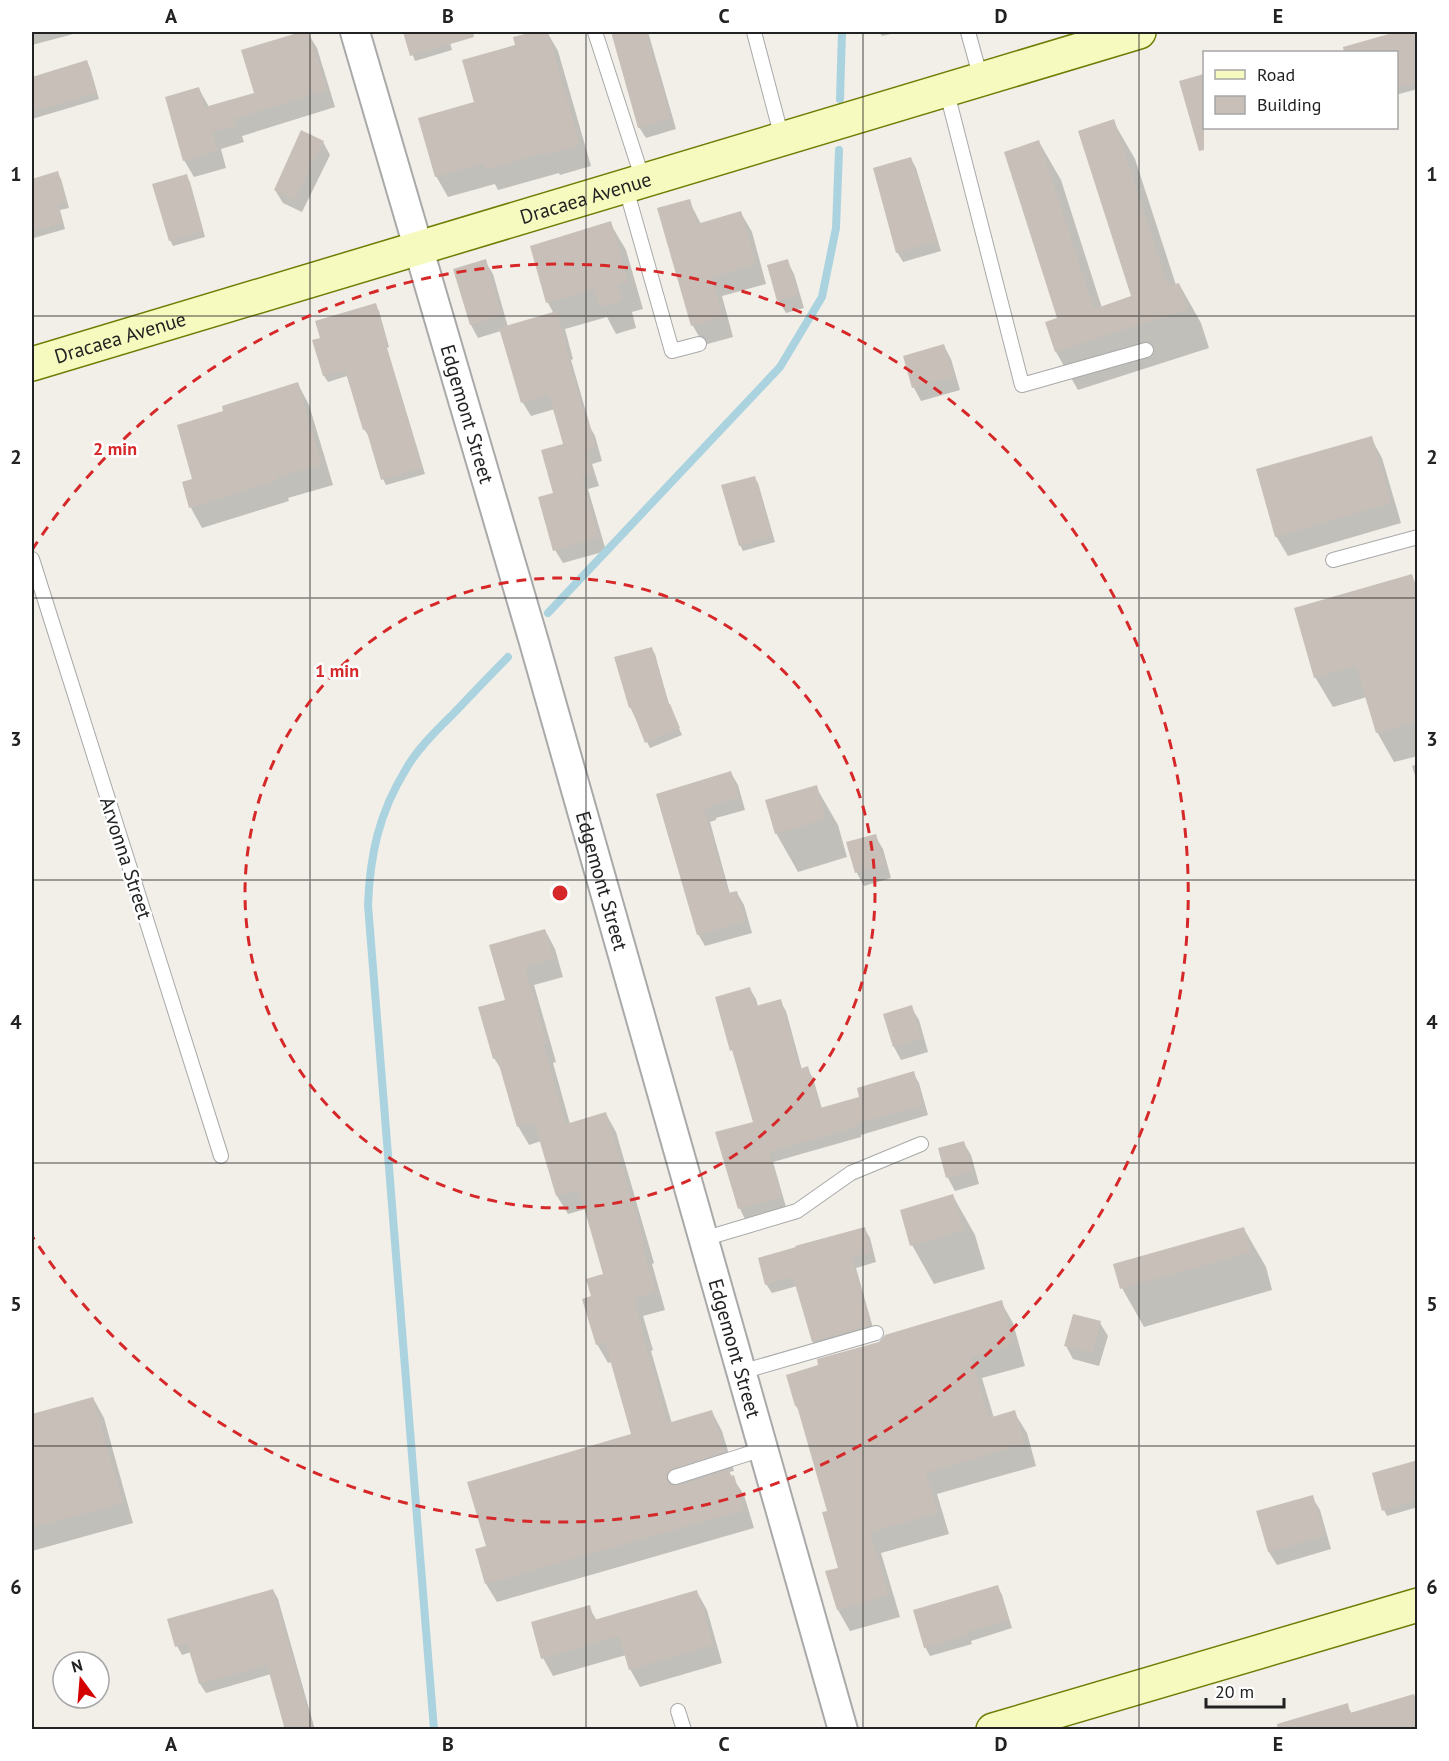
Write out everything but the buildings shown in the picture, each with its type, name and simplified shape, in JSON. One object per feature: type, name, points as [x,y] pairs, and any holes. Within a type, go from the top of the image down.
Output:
[{"type":"street","name":"Edgemont Street","points":[[355,32],[534,642],[843,1730]]},
{"type":"street","name":"Dracaea Avenue","points":[[32,364],[1139,32]]},
{"type":"street","points":[[993,1730],[1416,1610]]},
{"type":"lane","points":[[595,32],[634,182],[672,351],[699,344]]},
{"type":"lane","points":[[753,32],[782,138]]},
{"type":"lane","points":[[968,32],[981,79]]},
{"type":"lane","points":[[946,89],[1022,385],[1146,350]]},
{"type":"lane","points":[[1332,560],[1418,537]]},
{"type":"lane","name":"Arvonna Street","points":[[32,559],[221,1156]]},
{"type":"lane","points":[[703,1239],[797,1211],[851,1173],[921,1144]]},
{"type":"lane","points":[[741,1372],[876,1333]]},
{"type":"lane","points":[[675,1477],[763,1449]]},
{"type":"lane","points":[[678,1711],[684,1730]]},
{"type":"waterway","points":[[840,99],[842,32]]},
{"type":"waterway","points":[[548,613],[780,367],[822,297],[836,228],[839,150]]},
{"type":"waterway","points":[[434,1730],[368,905],[369,886],[374,851],[383,818],[406,769],[428,740],[508,657]]}]
